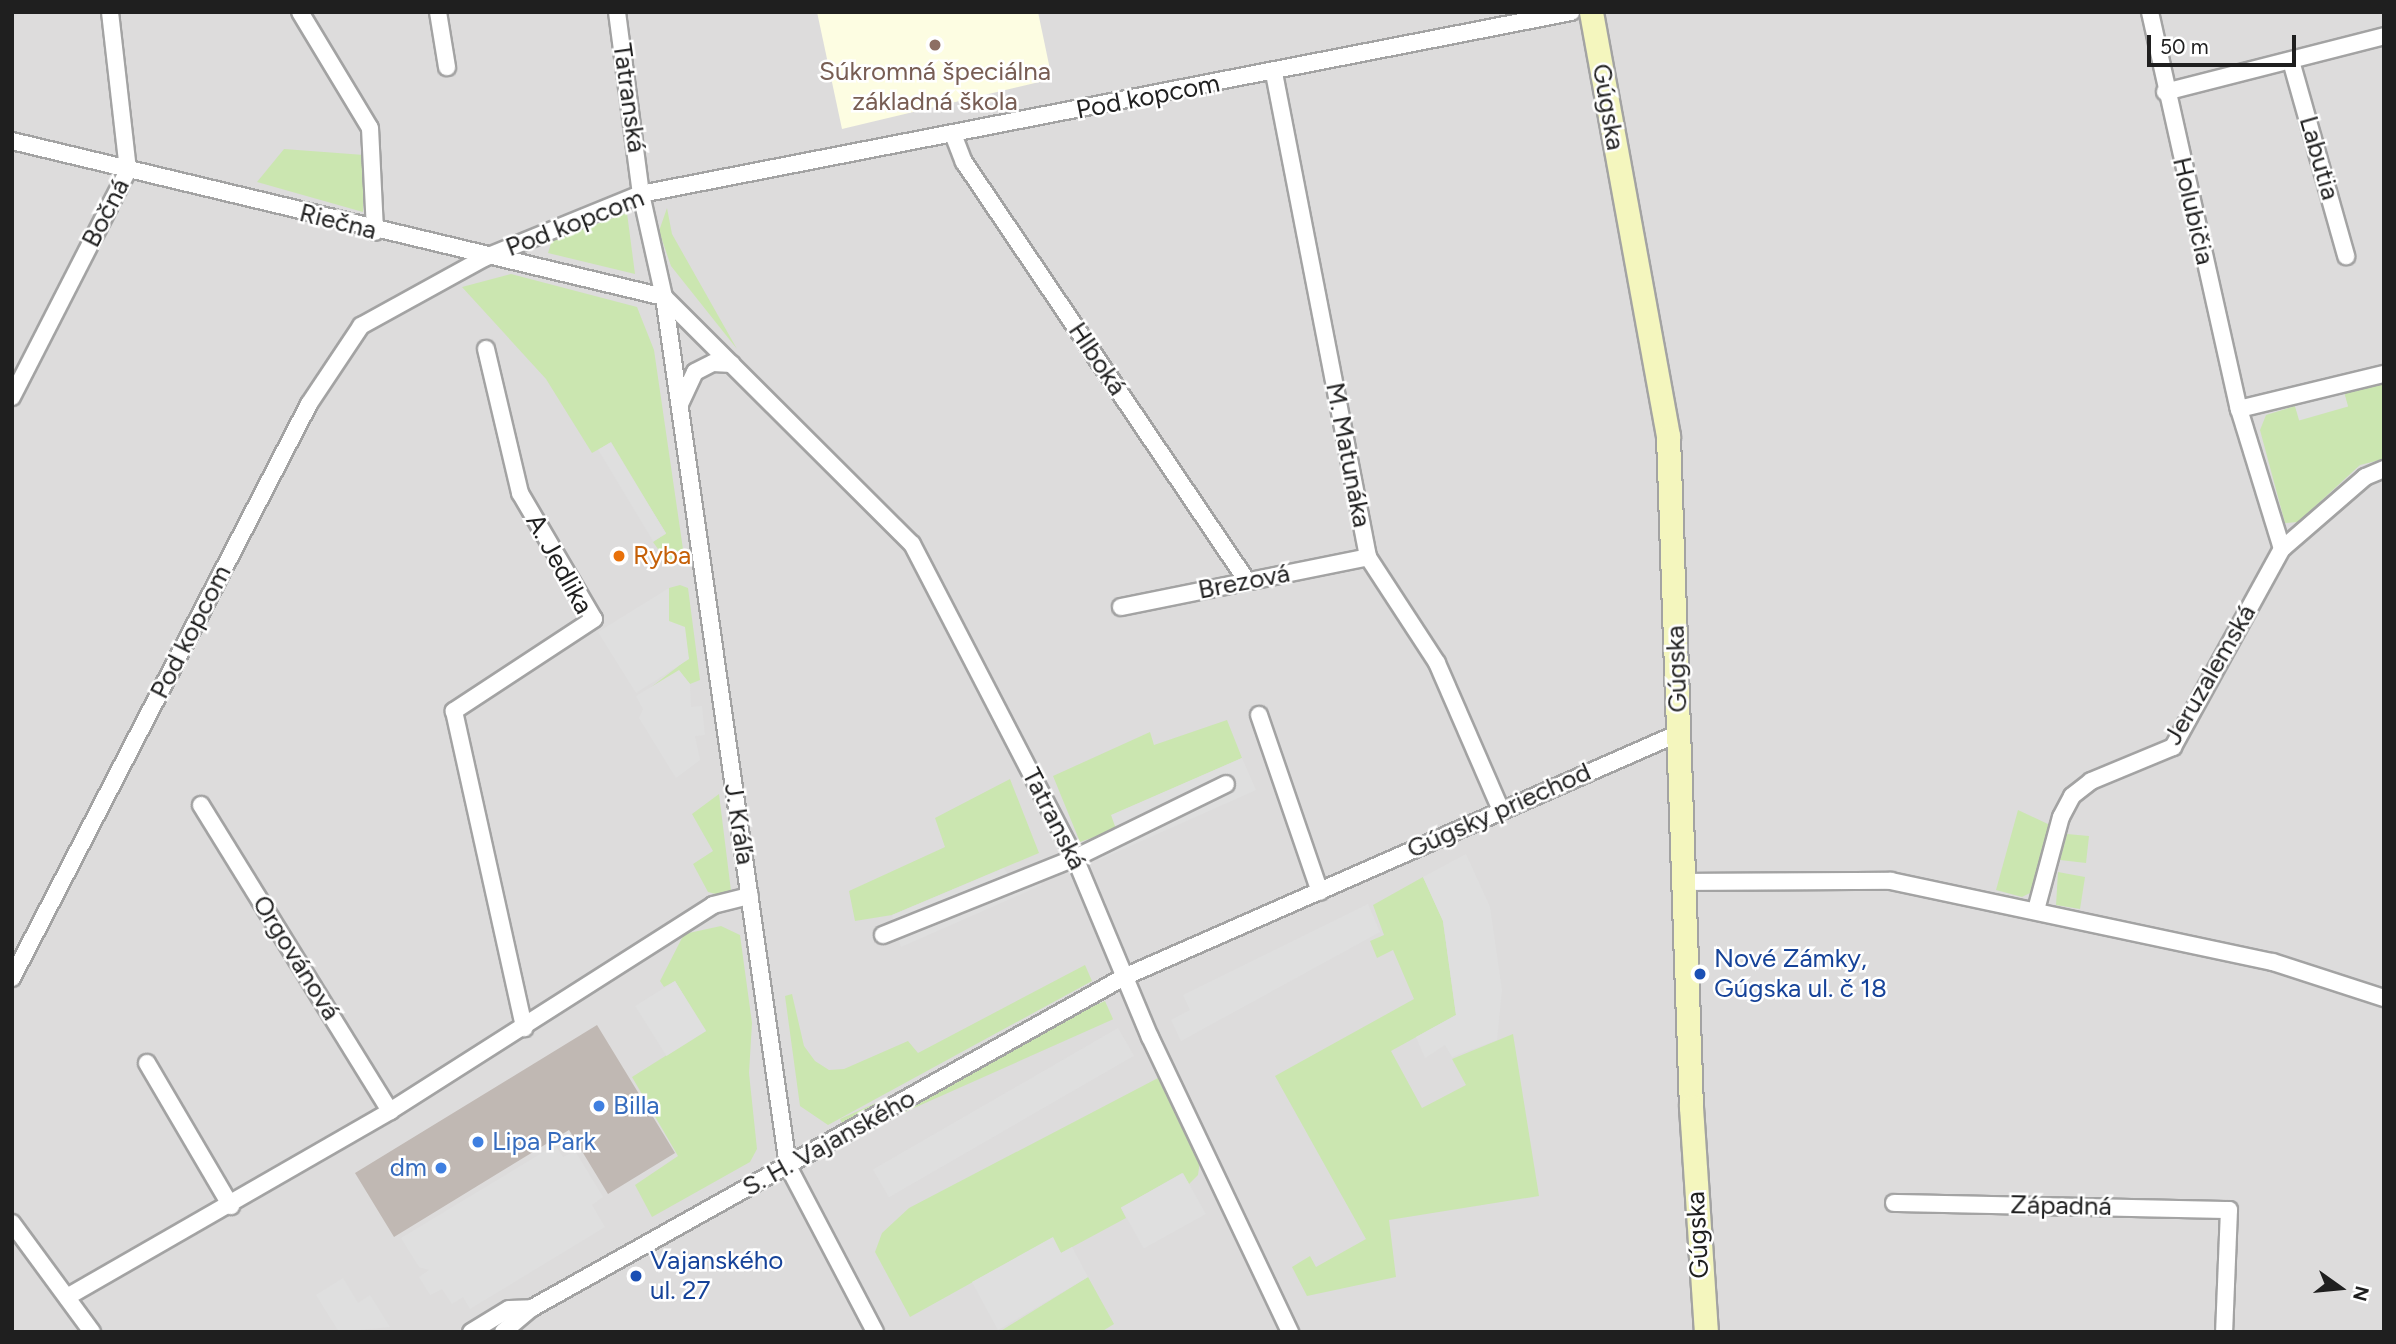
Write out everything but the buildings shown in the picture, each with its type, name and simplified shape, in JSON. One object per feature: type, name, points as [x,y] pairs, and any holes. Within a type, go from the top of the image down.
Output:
[{"type":"main road","name":"Gúgska","points":[[1591,12],[1668,436],[1682,883],[1706,1332]]},
{"type":"street","name":"Bočná","points":[[12,397],[17,378],[128,170],[110,12]]},
{"type":"street","points":[[300,12],[370,128],[375,232]]},
{"type":"street","points":[[438,12],[447,67]]},
{"type":"street","name":"Tatranská","points":[[617,12],[641,194],[664,297],[912,544],[1075,858],[1124,976],[1290,1332]]},
{"type":"street","name":"Pod kopcom","points":[[12,978],[309,404],[361,326],[484,258],[641,194],[1274,74],[1571,12]]},
{"type":"street","name":"Holubičia","points":[[2150,12],[2165,92],[2239,409]]},
{"type":"street","points":[[2165,92],[2384,36]]},
{"type":"street","name":"Labutia","points":[[2291,61],[2346,256]]},
{"type":"street","name":"M. Matunáka","points":[[1274,74],[1368,557],[1437,663],[1500,808]]},
{"type":"street","name":"Hlboká","points":[[953,134],[964,162],[1247,581]]},
{"type":"street","name":"Riečna","points":[[12,141],[375,232],[664,297]]},
{"type":"street","name":"J. Kráľa","points":[[664,297],[788,1166],[875,1332]]},
{"type":"street","name":"A. Jedlika","points":[[486,349],[520,493],[594,620],[454,711],[524,1028]]},
{"type":"street","points":[[680,406],[695,372],[713,363],[732,364]]},
{"type":"street","points":[[2282,549],[2239,409],[2384,374]]},
{"type":"street","name":"Jeruzalemská","points":[[2036,910],[2061,817],[2073,796],[2091,781],[2173,747],[2282,549],[2365,477],[2384,469]]},
{"type":"street","name":"Brezová","points":[[1121,607],[1368,557]]},
{"type":"street","points":[[1259,715],[1321,892]]},
{"type":"street","name":"Gúgsky priechod","points":[[1124,976],[1321,892],[1500,808],[1679,733]]},
{"type":"street","points":[[883,935],[1075,858],[1226,784]]},
{"type":"street","name":"Orgovánová","points":[[201,806],[390,1111]]},
{"type":"street","points":[[1682,883],[1891,881],[2273,962],[2384,998]]},
{"type":"street","points":[[67,1297],[231,1206],[390,1111],[713,905],[750,896]]},
{"type":"street","name":"S. H. Vajanského","points":[[503,1332],[532,1308],[1124,976]]},
{"type":"street","points":[[147,1063],[231,1206]]},
{"type":"street","name":"Západná","points":[[1894,1203],[2229,1210],[2224,1332]]},
{"type":"street","points":[[12,1223],[92,1332]]},
{"type":"street","name":"S. H. Vajanského","points":[[471,1332],[509,1309],[532,1308]]},
{"type":"shaded area","points":[[12,12],[2384,12],[2384,1332],[12,1332]]},
{"type":"shaded area","name":"Súkromná špeciálna základná škola","points":[[817,12],[1038,12],[1052,79],[842,129]]},
{"type":"shaded area","points":[[2344,392],[2348,406],[2299,420],[2295,406]]},
{"type":"shaded area","points":[[611,442],[666,534],[653,541],[598,450]]},
{"type":"shaded area","points":[[669,588],[669,621],[685,627],[689,659],[636,693],[598,632]]},
{"type":"shaded area","points":[[679,670],[690,684],[691,707],[702,706],[705,735],[695,736],[700,760],[676,778],[639,718],[643,709],[636,696]]},
{"type":"shaded area","points":[[1242,758],[1256,790],[1099,860],[1090,843],[1116,829],[1111,815]]},
{"type":"shaded area","points":[[1466,854],[1490,907],[1502,990],[1497,1040],[1452,1057],[1445,1045],[1425,1058],[1416,1037],[1456,1015],[1443,921],[1423,877]]},
{"type":"shaded area","points":[[1034,867],[1042,885],[901,947],[892,915],[1004,868],[1010,878]]},
{"type":"shaded area","points":[[1368,904],[1380,932],[1181,1041],[1171,1020],[1190,1010],[1183,995]]},
{"type":"shaded area","points":[[675,981],[706,1031],[666,1056],[635,1006]]},
{"type":"shaded area","points":[[1118,1028],[1134,1056],[889,1197],[873,1170]]},
{"type":"shaded area","points":[[555,1145],[563,1157],[575,1151],[603,1197],[592,1205],[605,1227],[470,1309],[463,1297],[452,1304],[442,1289],[430,1295],[419,1277],[429,1270],[419,1267],[401,1238]]},
{"type":"shaded area","points":[[1183,1173],[1206,1214],[1144,1249],[1121,1207]]},
{"type":"shaded area","points":[[1053,1237],[1061,1253],[1072,1247],[1088,1277],[998,1330],[972,1282]]},
{"type":"shaded area","points":[[343,1278],[358,1303],[370,1295],[390,1327],[339,1332],[316,1295]]},
{"type":"green space","points":[[284,149],[364,155],[363,212],[257,182]]},
{"type":"green space","points":[[667,208],[672,234],[737,349],[671,266],[659,231]]},
{"type":"green space","points":[[627,213],[635,274],[548,253],[552,240]]},
{"type":"green space","points":[[511,274],[637,307],[654,350],[684,556],[673,561],[663,556],[653,542],[666,533],[610,443],[592,453],[546,379],[462,287]]},
{"type":"green space","points":[[2384,383],[2384,459],[2360,465],[2298,522],[2285,523],[2260,430],[2266,415],[2295,406],[2300,419],[2347,406],[2344,392]]},
{"type":"green space","points":[[680,585],[688,588],[700,680],[690,684],[679,671],[650,688],[689,658],[669,622],[666,599],[669,588]]},
{"type":"green space","points":[[1227,720],[1242,758],[1112,815],[1117,829],[1080,842],[1053,776],[1150,732],[1154,745]]},
{"type":"green space","points":[[1010,779],[1039,853],[892,915],[855,921],[849,891],[945,847],[935,818]]},
{"type":"green space","points":[[719,794],[731,891],[716,894],[708,892],[693,864],[713,851],[692,814]]},
{"type":"green space","points":[[2018,810],[2050,825],[2034,891],[2022,897],[1996,890]]},
{"type":"green space","points":[[2067,834],[2089,836],[2086,863],[2060,860]]},
{"type":"green space","points":[[2058,872],[2085,877],[2080,909],[2056,905]]},
{"type":"green space","points":[[1423,877],[1443,921],[1456,1015],[1391,1051],[1422,1108],[1466,1085],[1452,1059],[1513,1034],[1539,1196],[1389,1220],[1396,1277],[1307,1296],[1292,1267],[1310,1256],[1316,1267],[1366,1239],[1275,1076],[1414,999],[1393,950],[1377,958],[1370,941],[1384,935],[1373,905]]},
{"type":"green space","points":[[721,926],[740,935],[752,1023],[749,1073],[757,1149],[750,1162],[652,1217],[635,1185],[678,1156],[632,1077],[705,1031],[675,981],[664,987],[660,981],[684,934]]},
{"type":"green space","points":[[1085,965],[1092,981],[828,1125],[800,1106],[785,996],[792,994],[804,1046],[815,1061],[829,1070],[844,1069],[908,1041],[918,1053]]},
{"type":"green space","points":[[1105,1001],[1113,1019],[848,1137],[840,1119]]},
{"type":"green space","points":[[1158,1078],[1200,1161],[1198,1175],[1189,1184],[1182,1173],[1121,1208],[1126,1218],[1061,1253],[1052,1238],[910,1317],[875,1252],[882,1233],[909,1208]]},
{"type":"green space","points":[[1088,1277],[1114,1324],[1101,1332],[999,1332]]},
{"type":"place","name":"Súkromná špeciálna základná škola","points":[[935,45]]},
{"type":"place","name":"Ryba","points":[[619,556]]},
{"type":"place","name":"Nové Zámky, Gúgska ul. č 18","points":[[1700,974]]},
{"type":"place","name":"Billa","points":[[599,1106]]},
{"type":"place","name":"Lipa Park","points":[[478,1142]]},
{"type":"place","name":"dm","points":[[441,1168]]},
{"type":"place","name":"Vajanského ul. 27","points":[[636,1276]]}]
